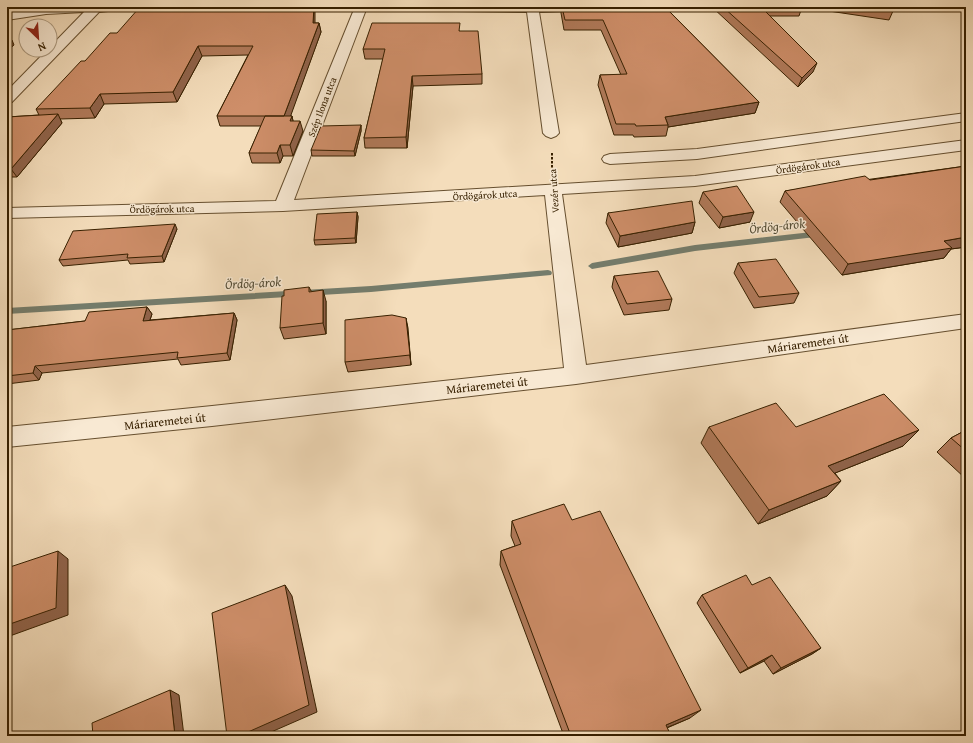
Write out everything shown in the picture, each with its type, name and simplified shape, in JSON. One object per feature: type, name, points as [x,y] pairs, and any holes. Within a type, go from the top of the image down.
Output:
[{"type":"street","points":[[7,16],[46,11],[122,7]]},
{"type":"street","name":"Szép Ilona utca","points":[[283,206],[362,7]]},
{"type":"street","points":[[382,7],[611,7]]},
{"type":"street","points":[[7,99],[96,8]]},
{"type":"street","points":[[532,8],[551,133]]},
{"type":"street","points":[[610,159],[697,154],[966,117]]},
{"type":"street","name":"Ördögárok utca","points":[[7,213],[283,206],[553,191],[695,181],[964,145]]},
{"type":"street","name":"Vezér utca","points":[[553,191],[576,375]]},
{"type":"street","name":"Máriaremetei út","points":[[7,437],[212,416],[576,375],[965,322]]},
{"type":"path","name":"Vezér utca","points":[[551,133],[553,191]]},
{"type":"building","points":[[314,7],[313,23],[319,23],[284,116],[217,116],[253,46],[198,46],[173,92],[100,94],[90,108],[36,109],[81,61],[85,61],[110,33],[117,33],[139,8]]},
{"type":"building","points":[[562,7],[665,7],[759,102],[665,117],[668,125],[636,126],[635,124],[616,124],[600,75],[627,74],[603,20],[565,20]]},
{"type":"building","points":[[723,7],[761,7],[817,63],[802,78]]},
{"type":"building","points":[[863,7],[889,7],[893,11]]},
{"type":"building","points":[[372,23],[460,23],[459,31],[478,31],[482,74],[412,76],[406,137],[364,138],[385,49],[363,49]]},
{"type":"building","points":[[58,114],[11,169],[7,169],[7,117]]},
{"type":"building","points":[[265,116],[292,116],[290,121],[300,121],[290,145],[280,145],[277,153],[249,153]]},
{"type":"building","points":[[361,125],[354,151],[311,150],[321,126]]},
{"type":"building","points":[[966,166],[966,237],[944,241],[952,248],[848,264],[785,191],[865,176],[870,180]]},
{"type":"building","points":[[737,186],[754,212],[723,217],[703,192]]},
{"type":"building","points":[[692,201],[695,222],[620,236],[608,213]]},
{"type":"building","points":[[357,212],[355,238],[314,240],[317,214]]},
{"type":"building","points":[[175,224],[162,256],[127,258],[128,254],[59,260],[73,231]]},
{"type":"building","points":[[776,259],[799,293],[759,297],[738,263]]},
{"type":"building","points":[[658,271],[672,299],[627,304],[614,276]]},
{"type":"building","points":[[309,287],[309,292],[323,290],[323,323],[280,328],[282,296],[284,296],[284,290]]},
{"type":"building","points":[[147,307],[143,321],[234,313],[227,353],[177,358],[178,352],[35,366],[33,373],[7,376],[7,330],[85,321],[89,312]]},
{"type":"building","points":[[392,315],[406,318],[410,355],[345,362],[345,320]]},
{"type":"building","points":[[884,394],[919,430],[828,466],[841,481],[769,510],[709,427],[776,403],[796,427]]},
{"type":"building","points":[[966,430],[966,451],[951,438]]},
{"type":"building","points":[[564,504],[572,520],[600,511],[701,710],[666,725],[671,736],[571,736],[501,551],[521,544],[512,521]]},
{"type":"building","points":[[58,551],[56,608],[7,625],[7,568]]},
{"type":"building","points":[[746,575],[752,585],[770,577],[821,648],[781,668],[772,655],[748,668],[702,595]]},
{"type":"building","points":[[285,585],[309,705],[239,736],[227,736],[212,613]]},
{"type":"building","points":[[170,690],[175,736],[93,736],[92,723]]},
{"type":"waterway","name":"Ördög-árok","points":[[592,266],[695,248],[821,234]]},
{"type":"waterway","name":"Ördög-árok","points":[[7,311],[371,289],[548,273]]}]
